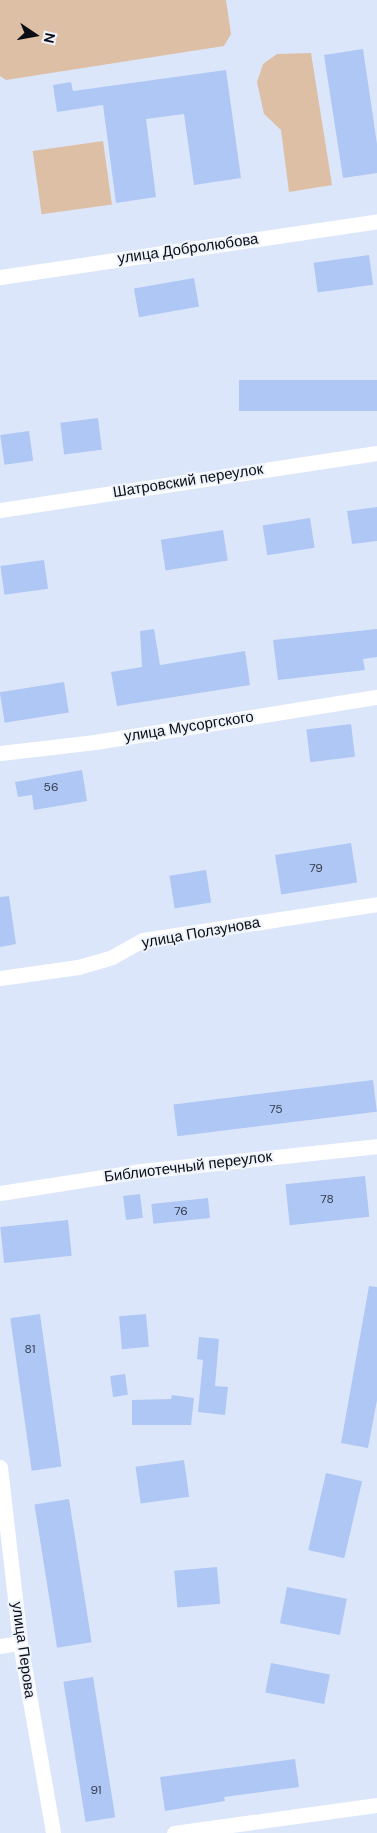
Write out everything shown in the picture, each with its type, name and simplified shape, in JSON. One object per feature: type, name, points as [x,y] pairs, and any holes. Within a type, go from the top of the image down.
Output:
[{"type":"street","name":"улица Добролюбова","points":[[0,277],[377,221]]},
{"type":"street","name":"Шатровский переулок","points":[[0,510],[377,453]]},
{"type":"street","name":"улица Мусоргского","points":[[0,753],[95,742],[377,697]]},
{"type":"street","name":"улица Ползунова","points":[[0,978],[78,966],[112,957],[143,940],[377,904]]},
{"type":"street","name":"Библиотечный переулок","points":[[0,1193],[141,1171],[377,1146]]},
{"type":"street","name":"улица Перова","points":[[0,1467],[20,1643],[53,1833]]},
{"type":"street","points":[[0,1646],[20,1643]]},
{"type":"street","points":[[174,1833],[377,1804]]},
{"type":"shaded area","points":[[0,0],[226,0],[231,34],[224,46],[6,80],[0,76]]},
{"type":"shaded area","points":[[311,53],[332,185],[289,192],[281,130],[264,114],[257,82],[263,64],[277,54]]},
{"type":"shaded area","points":[[103,141],[112,204],[42,214],[33,151]]},
{"type":"building","points":[[363,49],[377,144],[377,173],[343,178],[324,55]]},
{"type":"building","points":[[226,70],[241,178],[194,185],[184,114],[146,119],[156,197],[116,203],[103,105],[57,112],[53,85],[71,82],[73,91]]},
{"type":"building","points":[[369,255],[373,285],[318,293],[314,263]]},
{"type":"building","points":[[194,278],[199,307],[139,317],[134,289]]},
{"type":"building","points":[[239,380],[377,380],[377,411],[239,411]]},
{"type":"building","points":[[98,418],[102,450],[64,454],[60,423]]},
{"type":"building","points":[[29,431],[33,461],[4,465],[0,435]]},
{"type":"building","points":[[377,507],[377,541],[352,544],[347,511]]},
{"type":"building","points":[[310,518],[315,548],[267,555],[263,526]]},
{"type":"building","points":[[223,530],[228,561],[166,570],[161,540]]},
{"type":"building","points":[[44,560],[48,589],[4,595],[0,566]]},
{"type":"building","points":[[154,629],[160,665],[245,651],[250,685],[117,706],[111,672],[142,667],[140,631]]},
{"type":"building","points":[[377,629],[377,657],[363,659],[365,670],[278,680],[273,640]]},
{"type":"building","points":[[64,682],[69,713],[5,723],[0,692]]},
{"type":"building","points":[[351,724],[355,757],[310,762],[306,729]]},
{"type":"building","points":[[82,770],[87,801],[34,810],[32,795],[18,797],[15,782]]},
{"type":"building","points":[[351,843],[357,883],[281,895],[275,855]]},
{"type":"building","points":[[206,870],[211,903],[175,908],[169,876]]},
{"type":"building","points":[[9,896],[16,944],[0,947],[0,897]]},
{"type":"building","points":[[373,1080],[377,1112],[177,1136],[173,1104]]},
{"type":"building","points":[[365,1176],[369,1217],[290,1225],[285,1184]]},
{"type":"building","points":[[140,1194],[143,1218],[126,1220],[123,1196]]},
{"type":"building","points":[[208,1198],[210,1218],[153,1224],[151,1204]]},
{"type":"building","points":[[68,1220],[72,1256],[4,1263],[0,1227]]},
{"type":"building","points":[[369,1286],[377,1287],[377,1400],[368,1448],[341,1443]]},
{"type":"building","points":[[40,1314],[61,1467],[32,1471],[10,1318]]},
{"type":"building","points":[[146,1314],[149,1347],[122,1349],[119,1316]]},
{"type":"building","points":[[199,1337],[219,1339],[215,1386],[228,1387],[225,1415],[198,1412],[203,1360],[197,1359]]},
{"type":"building","points":[[125,1374],[128,1395],[113,1397],[110,1376]]},
{"type":"building","points":[[172,1395],[194,1398],[191,1425],[132,1425],[132,1400],[171,1399]]},
{"type":"building","points":[[184,1460],[189,1497],[141,1503],[135,1467]]},
{"type":"building","points":[[326,1473],[362,1481],[344,1558],[308,1550]]},
{"type":"building","points":[[69,1499],[92,1642],[57,1648],[34,1504]]},
{"type":"building","points":[[217,1567],[220,1604],[177,1608],[174,1571]]},
{"type":"building","points":[[287,1587],[347,1599],[340,1635],[280,1623]]},
{"type":"building","points":[[271,1663],[330,1674],[324,1704],[265,1692]]},
{"type":"building","points":[[93,1677],[115,1817],[86,1822],[63,1682]]},
{"type":"building","points":[[295,1759],[299,1787],[224,1797],[225,1801],[165,1811],[160,1777]]}]
